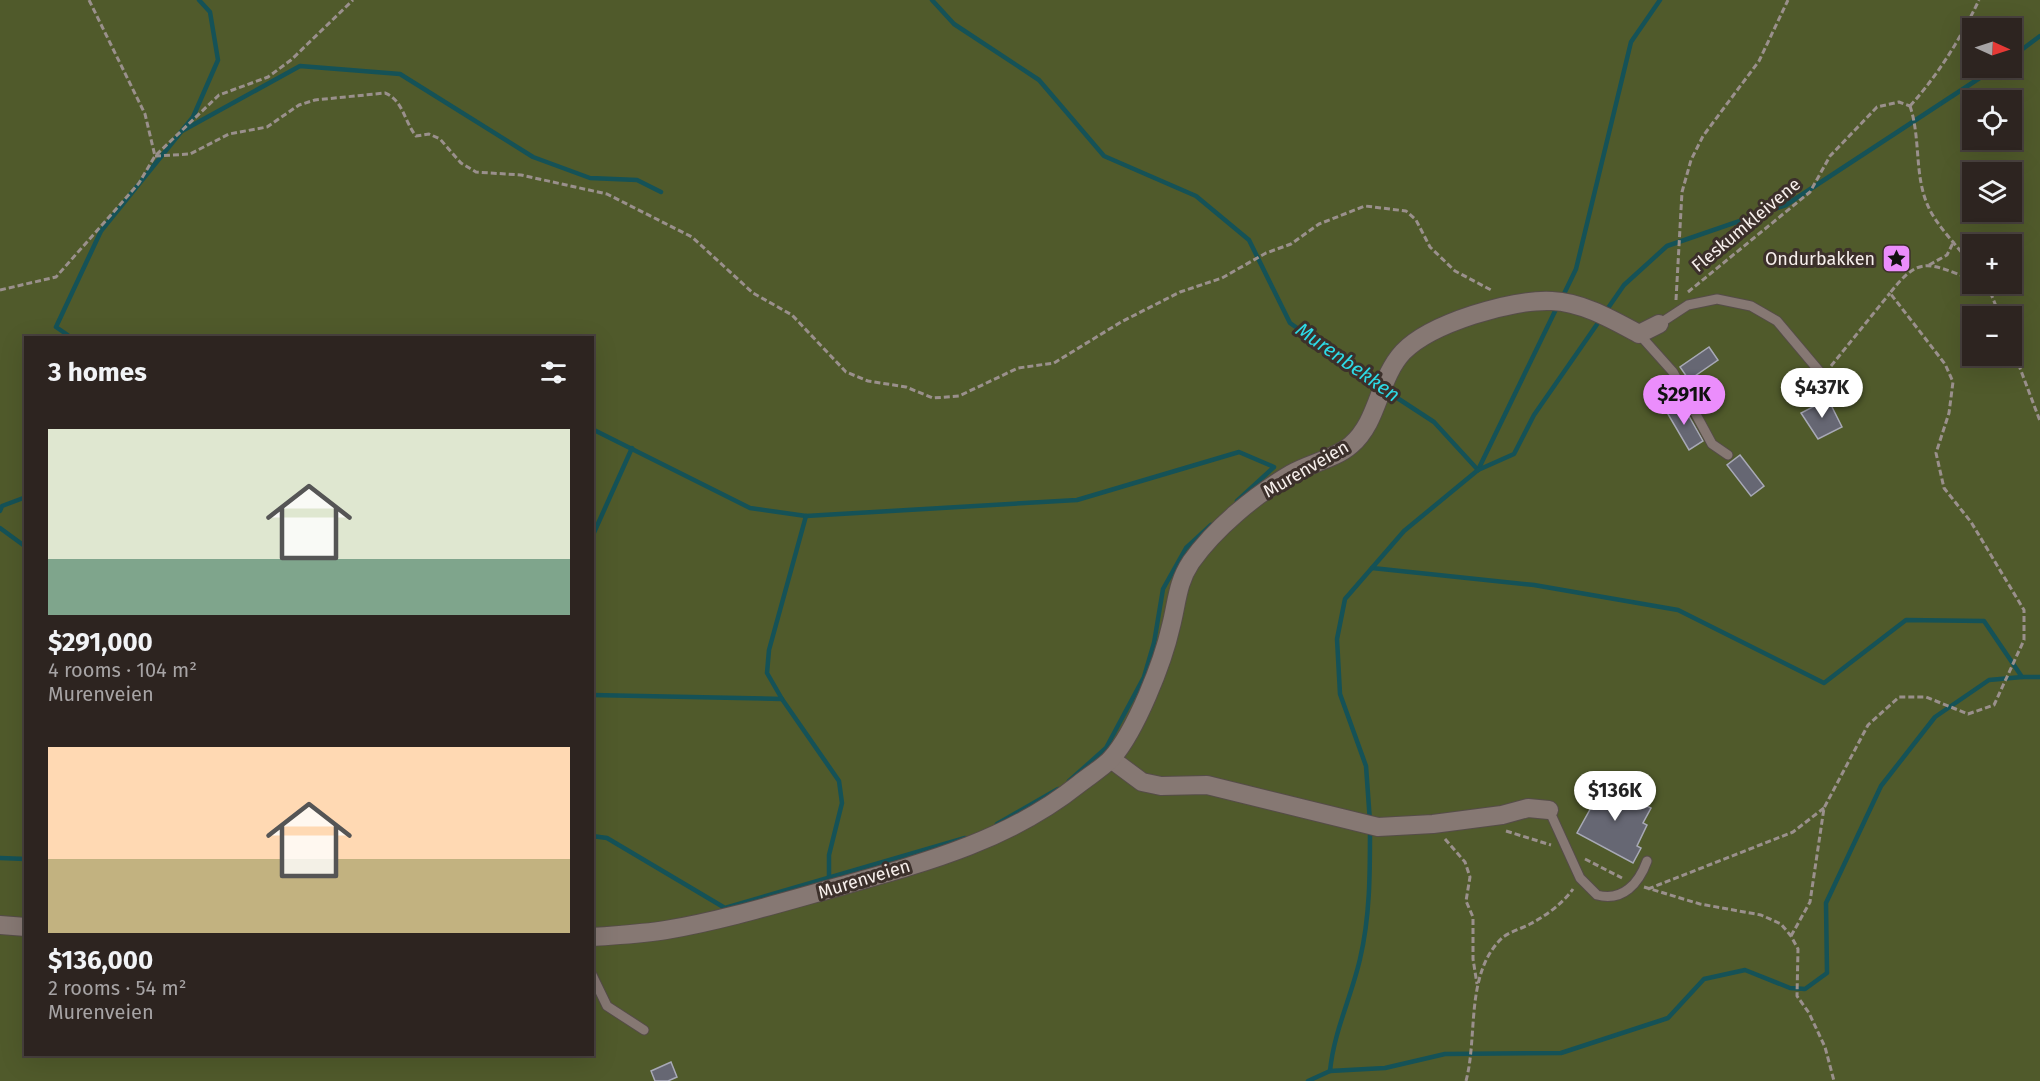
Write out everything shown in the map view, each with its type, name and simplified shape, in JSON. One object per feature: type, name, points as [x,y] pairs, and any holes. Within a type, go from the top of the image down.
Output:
[{"type":"street","name":"Murenveien","points":[[594,937],[664,930],[735,916],[975,845],[1022,824],[1047,808],[1111,759],[1146,699],[1172,625],[1176,591],[1191,563],[1215,535],[1255,499],[1292,473],[1350,446],[1376,409],[1382,386],[1404,352],[1456,320],[1514,303],[1554,300],[1583,307],[1639,334]]},
{"type":"street","points":[[1639,334],[1659,324]]},
{"type":"street","points":[[1111,759],[1142,782],[1161,786],[1207,785],[1378,827],[1433,824],[1502,815],[1528,808],[1549,810]]},
{"type":"street","points":[[0,925],[24,927]]},
{"type":"lane","points":[[1659,324],[1688,305],[1717,299],[1750,306],[1777,321],[1836,391]]},
{"type":"lane","points":[[1639,334],[1673,372],[1712,444],[1728,455]]},
{"type":"lane","points":[[1549,810],[1580,878],[1589,889],[1605,897],[1615,896],[1636,885],[1647,861]]},
{"type":"lane","points":[[594,979],[607,1006],[644,1030]]},
{"type":"path","points":[[89,0],[145,114],[155,156]]},
{"type":"path","points":[[0,290],[56,277],[139,183],[155,156],[219,94],[268,76],[291,60],[353,0]]},
{"type":"path","name":"Fleskumkleivene","points":[[1788,0],[1759,62],[1703,136],[1691,160],[1682,192],[1676,301],[1810,192],[1830,156],[1877,106],[1899,102],[1910,106]]},
{"type":"path","points":[[1962,252],[1928,208],[1922,187],[1917,135],[1910,106],[1928,86],[1966,26],[1979,0]]},
{"type":"path","points":[[155,156],[190,154],[229,134],[267,127],[299,105],[315,100],[385,93],[398,102],[408,126],[416,136],[429,134],[440,139],[461,163],[477,172],[521,175],[607,194],[692,237],[753,293],[792,315],[846,372],[868,381],[906,387],[933,398],[959,396],[1018,368],[1054,363],[1121,322],[1180,292],[1222,278],[1266,253],[1291,244],[1318,224],[1365,206],[1406,211],[1416,220],[1430,248],[1455,271],[1514,303]]},
{"type":"path","points":[[1929,265],[1947,255],[1954,241]]},
{"type":"path","points":[[1822,376],[1905,275],[1917,266],[1929,265],[1962,276]]},
{"type":"path","points":[[1791,936],[1810,902],[1824,808],[1868,725],[1899,698],[1926,697],[1968,714],[1995,705],[2024,640],[2024,610],[1971,522],[1944,488],[1936,453],[1949,413],[1953,382],[1945,364],[1890,293]]},
{"type":"path","points":[[2019,366],[2040,421]]},
{"type":"path","points":[[1648,888],[1793,832],[1824,808]]},
{"type":"path","points":[[1433,824],[1465,862],[1470,878],[1466,901],[1473,917],[1473,959],[1478,986]]},
{"type":"path","points":[[1466,1081],[1470,1064],[1470,1037],[1478,986],[1496,945],[1503,937],[1533,923],[1566,899],[1580,878]]},
{"type":"path","points":[[1636,885],[1700,904],[1761,915],[1781,924],[1798,949],[1797,996],[1809,1013],[1825,1047],[1834,1081]]},
{"type":"green space","points":[[0,0],[2040,0],[2040,1081],[0,1081]]},
{"type":"building","points":[[1709,347],[1718,360],[1689,380],[1680,367]]},
{"type":"building","points":[[1828,399],[1842,427],[1818,439],[1801,413]]},
{"type":"building","points":[[1676,403],[1683,413],[1686,411],[1703,441],[1689,450],[1665,409]]},
{"type":"building","points":[[1740,455],[1764,486],[1751,496],[1727,465]]},
{"type":"building","points":[[1599,782],[1651,808],[1643,823],[1647,825],[1637,846],[1641,848],[1633,863],[1577,833],[1593,804],[1588,801]]},
{"type":"building","points":[[671,1062],[677,1077],[668,1081],[655,1081],[651,1071]]},
{"type":"waterway","points":[[69,336],[56,327],[101,231],[193,117],[218,60],[210,12],[199,0]]},
{"type":"waterway","name":"Murenbekken","points":[[932,0],[954,24],[1039,80],[1104,156],[1196,196],[1249,240],[1290,323],[1378,385]]},
{"type":"waterway","points":[[1562,298],[1576,269],[1631,42],[1660,0]]},
{"type":"waterway","points":[[2022,50],[2040,36]]},
{"type":"waterway","points":[[182,131],[300,66],[400,74],[533,157],[590,178],[637,180],[661,192]]},
{"type":"waterway","points":[[1606,311],[1624,285],[1667,246],[1786,205],[1980,78]]},
{"type":"waterway","points":[[1478,470],[1558,305]]},
{"type":"waterway","points":[[1370,822],[1366,766],[1340,694],[1337,639],[1345,599],[1404,531],[1478,470],[1514,454],[1534,415],[1600,320]]},
{"type":"waterway","name":"Murenbekken","points":[[1385,390],[1434,422],[1478,470]]},
{"type":"waterway","points":[[594,430],[750,508],[806,516],[1077,500],[1239,452],[1274,467],[1237,501]]},
{"type":"waterway","points":[[594,533],[632,448]]},
{"type":"waterway","points":[[0,511],[2,506],[24,498]]},
{"type":"waterway","points":[[806,516],[769,650],[767,673],[782,699],[839,781],[842,803],[829,855],[829,880]]},
{"type":"waterway","points":[[1069,781],[1106,748],[1144,677],[1154,643],[1163,589],[1186,548],[1211,525]]},
{"type":"waterway","points":[[0,528],[24,546]]},
{"type":"waterway","points":[[1372,568],[1534,585],[1678,610],[1824,683],[1906,620],[1984,621],[2022,677],[2040,677]]},
{"type":"waterway","points":[[1308,1081],[1330,1071],[1385,1068],[1445,1054],[1561,1053],[1668,1018],[1704,979],[1745,970],[1790,988],[1805,989],[1827,973],[1826,903],[1881,786],[1935,717],[1989,680],[2022,677]]},
{"type":"waterway","points":[[594,695],[782,699]]},
{"type":"waterway","points":[[997,824],[1058,789]]},
{"type":"waterway","points":[[1330,1071],[1335,1042],[1356,973],[1366,927],[1370,830]]},
{"type":"waterway","points":[[594,836],[607,838],[725,908],[965,838]]},
{"type":"waterway","points":[[0,858],[24,859]]},
{"type":"place","name":"Ondurbakken","points":[[1896,259]]}]
